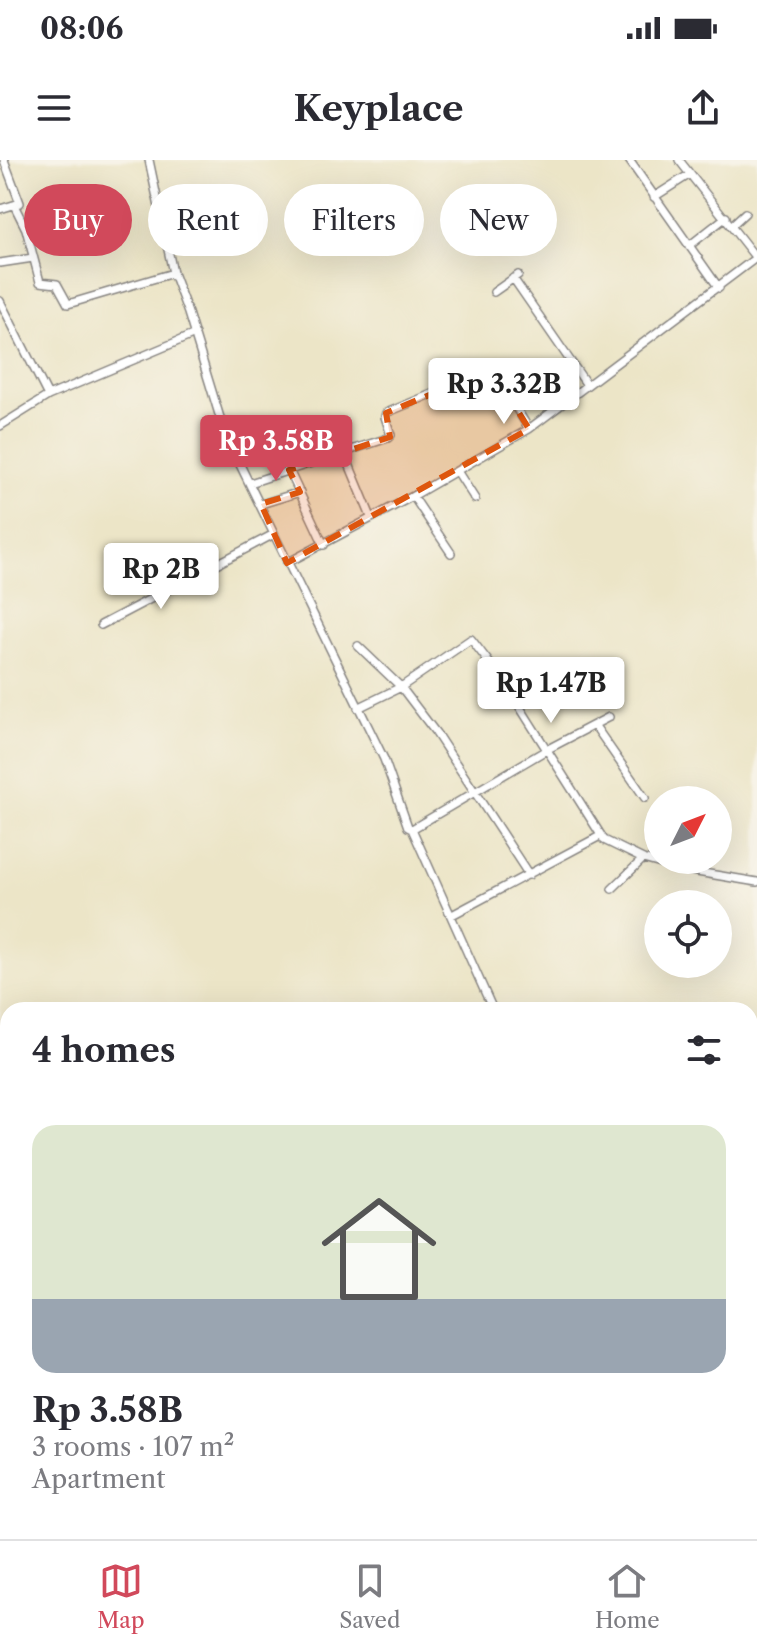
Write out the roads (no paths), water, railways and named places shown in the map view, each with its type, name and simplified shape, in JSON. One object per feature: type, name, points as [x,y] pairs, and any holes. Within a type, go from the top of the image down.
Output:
[{"type":"street","points":[[0,209],[20,203],[4,160]]},
{"type":"street","points":[[149,160],[173,273],[225,434],[384,759],[408,827],[412,829],[490,1002]]},
{"type":"street","points":[[629,160],[719,288]]},
{"type":"street","points":[[287,563],[413,496],[529,429],[756,257],[679,160]]},
{"type":"street","points":[[654,197],[690,174]]},
{"type":"street","points":[[14,205],[26,229],[40,283],[57,284],[69,305],[173,273]]},
{"type":"street","points":[[732,225],[745,213]]},
{"type":"street","points":[[689,246],[726,217]]},
{"type":"street","points":[[0,263],[33,258]]},
{"type":"street","points":[[494,292],[515,277],[587,385]]},
{"type":"street","points":[[0,301],[48,396]]},
{"type":"street","points":[[0,426],[48,396],[195,334]]},
{"type":"street","points":[[250,483],[390,437],[386,413],[492,369],[529,429]]},
{"type":"street","points":[[344,452],[371,517]]},
{"type":"street","points":[[289,470],[324,545]]},
{"type":"street","points":[[457,471],[475,499]]},
{"type":"street","points":[[261,504],[300,492]]},
{"type":"street","points":[[413,496],[451,553]]},
{"type":"street","points":[[101,625],[274,534]]},
{"type":"street","points":[[358,708],[401,687],[471,639],[548,749],[600,836],[643,859],[679,869],[757,882]]},
{"type":"street","points":[[358,646],[401,687],[436,733],[529,875]]},
{"type":"street","points":[[412,829],[609,717]]},
{"type":"street","points":[[595,726],[644,797]]},
{"type":"street","points":[[452,915],[600,836]]},
{"type":"street","points":[[612,889],[643,859]]}]
